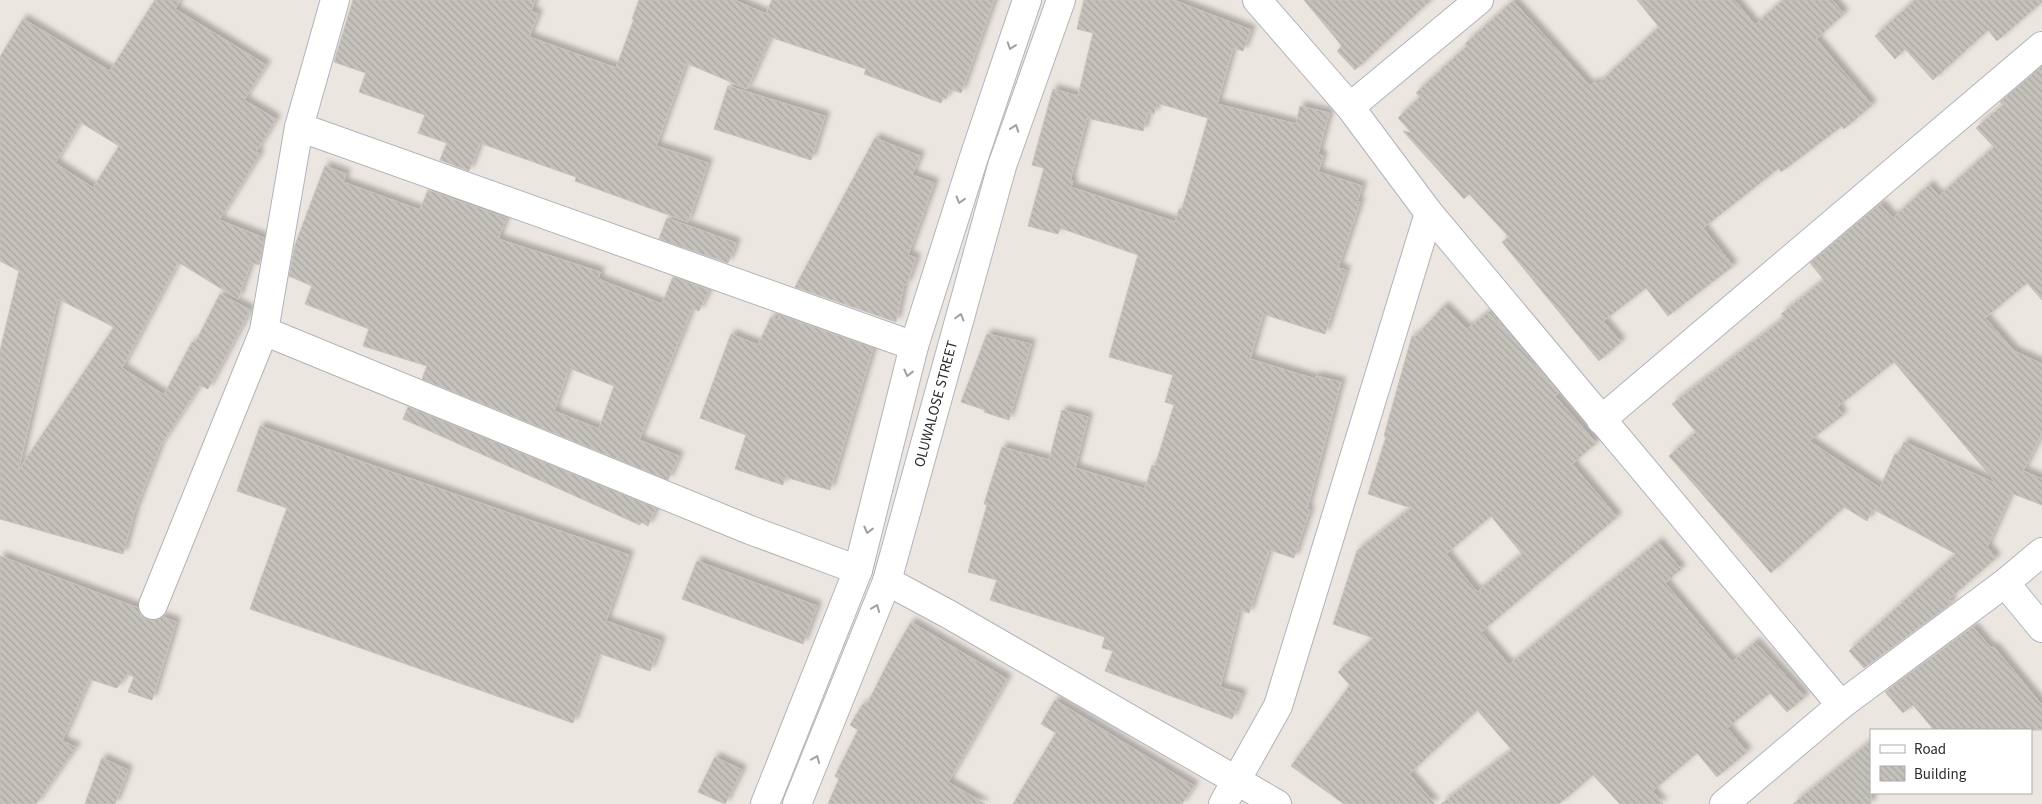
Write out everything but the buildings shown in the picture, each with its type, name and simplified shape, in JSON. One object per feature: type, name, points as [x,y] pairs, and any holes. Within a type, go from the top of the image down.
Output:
[{"type":"street","points":[[153,605],[264,331],[299,127],[335,0]]},
{"type":"street","points":[[765,804],[858,570],[914,346],[974,157],[1027,0]]},
{"type":"street","name":"OLUWALOSE STREET","points":[[798,804],[887,581],[1002,166],[1061,0]]},
{"type":"street","points":[[1258,0],[1350,107],[1429,213],[1841,704]]},
{"type":"street","points":[[1350,107],[1480,0]]},
{"type":"street","points":[[1601,420],[2042,46]]},
{"type":"street","points":[[299,127],[914,346]]},
{"type":"street","points":[[974,157],[1002,166]]},
{"type":"street","points":[[1223,804],[1278,706],[1429,213]]},
{"type":"street","points":[[264,331],[750,530],[858,570]]},
{"type":"street","points":[[1724,804],[1841,704],[2005,582],[2042,552]]},
{"type":"street","points":[[887,581],[950,615],[1277,804]]},
{"type":"street","points":[[2005,582],[2042,628]]}]
